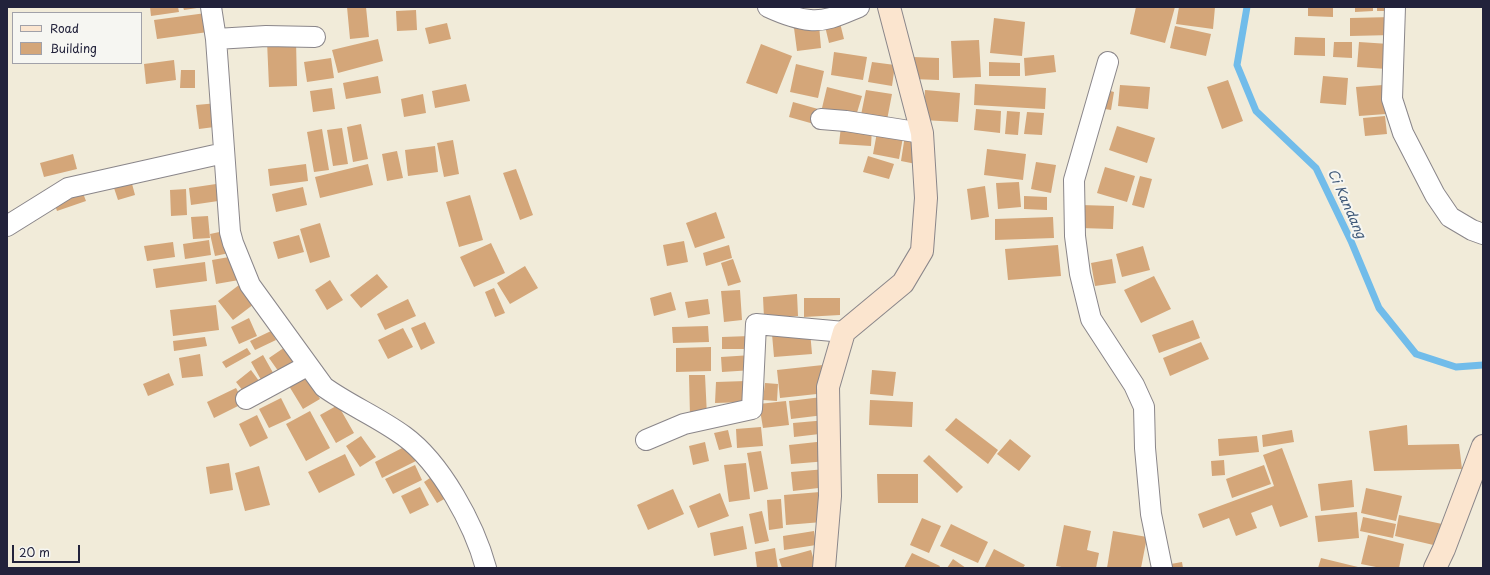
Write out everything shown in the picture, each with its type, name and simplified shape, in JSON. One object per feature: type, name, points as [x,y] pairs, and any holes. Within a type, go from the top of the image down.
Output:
[{"type":"street","points":[[211,7],[216,39],[230,232],[239,260],[250,285],[307,366],[324,387],[339,398],[358,407],[405,437],[434,465],[457,501],[470,525],[482,553],[486,568]]},
{"type":"street","points":[[768,7],[782,13],[811,20],[834,16],[859,7]]},
{"type":"street","points":[[824,568],[830,496],[828,387],[844,332],[903,283],[922,251],[926,198],[922,133],[889,7]]},
{"type":"street","points":[[1394,7],[1392,100],[1403,133],[1435,195],[1450,217],[1472,230],[1483,234]]},
{"type":"street","points":[[216,39],[266,36],[314,37]]},
{"type":"street","points":[[1108,62],[1074,180],[1075,236],[1080,274],[1091,319],[1134,385],[1144,407],[1145,448],[1151,514],[1162,568]]},
{"type":"street","points":[[821,119],[846,121],[922,133]]},
{"type":"street","points":[[7,226],[68,188],[224,153]]},
{"type":"street","points":[[646,440],[684,424],[752,409],[756,324],[844,332]]},
{"type":"street","points":[[246,399],[307,366]]},
{"type":"street","points":[[1435,568],[1478,471],[1483,446]]},
{"type":"building","points":[[150,7],[178,7],[179,12],[151,16]]},
{"type":"building","points":[[183,7],[197,7],[197,8],[184,10]]},
{"type":"building","points":[[347,7],[366,7],[369,37],[350,39]]},
{"type":"building","points":[[1136,7],[1175,7],[1165,43],[1130,34]]},
{"type":"building","points":[[1179,7],[1215,7],[1213,29],[1176,24]]},
{"type":"building","points":[[1308,7],[1333,7],[1333,17],[1308,16]]},
{"type":"building","points":[[1355,7],[1373,7],[1373,11],[1355,12]]},
{"type":"building","points":[[1377,7],[1391,7],[1391,11],[1377,11]]},
{"type":"building","points":[[416,10],[417,30],[397,31],[396,11]]},
{"type":"building","points":[[206,13],[208,32],[157,39],[154,20]]},
{"type":"building","points":[[1393,17],[1393,35],[1350,36],[1350,18]]},
{"type":"building","points":[[994,18],[1025,22],[1022,56],[990,53]]},
{"type":"building","points":[[839,19],[844,39],[829,43],[824,22]]},
{"type":"building","points":[[447,23],[451,39],[429,44],[425,28]]},
{"type":"building","points":[[819,25],[821,48],[797,51],[794,28]]},
{"type":"building","points":[[1175,26],[1211,34],[1206,56],[1170,48]]},
{"type":"building","points":[[1295,37],[1325,38],[1325,56],[1294,55]]},
{"type":"building","points":[[378,39],[383,61],[338,73],[332,50]]},
{"type":"building","points":[[296,40],[297,86],[269,87],[267,41]]},
{"type":"building","points":[[979,40],[981,77],[953,78],[951,41]]},
{"type":"building","points":[[1334,42],[1352,42],[1352,58],[1333,57]]},
{"type":"building","points":[[1359,42],[1389,44],[1387,69],[1357,67]]},
{"type":"building","points":[[761,44],[792,56],[777,94],[746,83]]},
{"type":"building","points":[[834,52],[867,57],[863,80],[831,75]]},
{"type":"building","points":[[1054,55],[1056,72],[1025,76],[1024,58]]},
{"type":"building","points":[[913,57],[939,58],[939,80],[912,79]]},
{"type":"building","points":[[331,58],[334,78],[307,82],[304,62]]},
{"type":"building","points":[[174,60],[176,80],[146,84],[144,64]]},
{"type":"building","points":[[872,62],[895,65],[892,86],[868,82]]},
{"type":"building","points":[[989,62],[1020,63],[1020,76],[989,76]]},
{"type":"building","points":[[796,64],[824,71],[818,98],[790,92]]},
{"type":"building","points":[[181,70],[195,70],[195,88],[180,88]]},
{"type":"building","points":[[378,76],[381,93],[346,99],[343,83]]},
{"type":"building","points":[[1323,76],[1348,78],[1346,105],[1320,103]]},
{"type":"building","points":[[1228,80],[1243,121],[1222,129],[1207,87]]},
{"type":"building","points":[[466,84],[470,101],[435,108],[432,91]]},
{"type":"building","points":[[975,84],[1046,88],[1045,109],[974,105]]},
{"type":"building","points":[[1120,85],[1150,87],[1148,109],[1118,106]]},
{"type":"building","points":[[1383,85],[1386,114],[1359,116],[1356,87]]},
{"type":"building","points":[[827,87],[862,96],[856,116],[822,108]]},
{"type":"building","points":[[332,88],[335,109],[313,112],[310,91]]},
{"type":"building","points":[[1103,89],[1114,92],[1111,110],[1099,108]]},
{"type":"building","points":[[866,90],[892,94],[887,120],[861,115]]},
{"type":"building","points":[[925,90],[960,93],[958,122],[923,120]]},
{"type":"building","points":[[423,94],[426,113],[404,117],[401,99]]},
{"type":"building","points":[[793,102],[818,109],[814,124],[789,117]]},
{"type":"building","points":[[218,103],[222,126],[199,129],[196,105]]},
{"type":"building","points":[[976,109],[1001,111],[1000,133],[974,130]]},
{"type":"building","points":[[1007,111],[1020,112],[1018,135],[1005,134]]},
{"type":"building","points":[[1027,112],[1044,113],[1042,135],[1024,134]]},
{"type":"building","points":[[1385,116],[1387,134],[1365,136],[1363,118]]},
{"type":"building","points":[[361,124],[368,159],[353,162],[347,127]]},
{"type":"building","points":[[841,126],[872,128],[871,146],[839,144]]},
{"type":"building","points":[[1117,126],[1155,138],[1147,163],[1109,150]]},
{"type":"building","points":[[878,127],[904,132],[899,159],[873,154]]},
{"type":"building","points":[[342,128],[348,164],[333,166],[327,130]]},
{"type":"building","points":[[322,129],[329,170],[314,172],[307,132]]},
{"type":"building","points":[[905,135],[921,138],[916,164],[901,161]]},
{"type":"building","points":[[453,140],[459,174],[444,177],[437,143]]},
{"type":"building","points":[[435,146],[438,172],[408,176],[405,150]]},
{"type":"building","points":[[987,149],[1026,154],[1023,180],[984,175]]},
{"type":"building","points":[[397,151],[403,178],[387,181],[382,154]]},
{"type":"building","points":[[73,154],[77,169],[44,177],[40,163]]},
{"type":"building","points":[[868,156],[894,164],[889,179],[863,172]]},
{"type":"building","points":[[1036,162],[1056,165],[1051,193],[1031,189]]},
{"type":"building","points":[[306,164],[308,181],[270,186],[268,169]]},
{"type":"building","points":[[368,164],[373,185],[320,198],[315,177]]},
{"type":"building","points":[[1105,167],[1135,176],[1127,202],[1097,193]]},
{"type":"building","points":[[516,169],[533,215],[520,220],[503,173]]},
{"type":"building","points":[[1140,176],[1152,179],[1144,208],[1132,205]]},
{"type":"building","points":[[131,180],[135,195],[118,200],[113,185]]},
{"type":"building","points":[[1019,182],[1021,207],[998,209],[996,183]]},
{"type":"building","points":[[223,183],[225,200],[191,205],[189,188]]},
{"type":"building","points":[[985,186],[989,217],[971,220],[967,189]]},
{"type":"building","points":[[303,187],[307,205],[276,212],[272,194]]},
{"type":"building","points":[[81,188],[86,201],[57,211],[53,199]]},
{"type":"building","points":[[186,189],[187,215],[171,216],[170,190]]},
{"type":"building","points":[[470,195],[483,240],[459,247],[446,202]]},
{"type":"building","points":[[1024,196],[1047,197],[1047,210],[1024,209]]},
{"type":"building","points":[[1081,205],[1114,206],[1113,229],[1080,228]]},
{"type":"building","points":[[716,212],[725,238],[695,248],[686,223]]},
{"type":"building","points":[[208,216],[210,238],[193,239],[191,217]]},
{"type":"building","points":[[1053,217],[1054,238],[995,240],[995,219]]},
{"type":"building","points":[[320,223],[330,257],[310,263],[300,229]]},
{"type":"building","points":[[229,230],[234,252],[215,256],[210,234]]},
{"type":"building","points":[[299,235],[304,252],[278,259],[273,242]]},
{"type":"building","points":[[209,240],[211,255],[185,259],[183,244]]},
{"type":"building","points":[[684,241],[688,262],[667,266],[663,245]]},
{"type":"building","points":[[173,242],[175,257],[147,261],[144,246]]},
{"type":"building","points":[[491,243],[505,273],[474,287],[460,257]]},
{"type":"building","points":[[729,245],[732,258],[706,266],[703,253]]},
{"type":"building","points":[[1058,245],[1061,276],[1008,280],[1005,249]]},
{"type":"building","points":[[1143,246],[1150,270],[1122,277],[1116,254]]},
{"type":"building","points":[[235,256],[239,280],[216,284],[212,260]]},
{"type":"building","points":[[733,259],[741,282],[728,286],[721,263]]},
{"type":"building","points":[[1112,259],[1116,283],[1095,286],[1091,263]]},
{"type":"building","points":[[205,262],[207,281],[156,288],[153,269]]},
{"type":"building","points":[[525,266],[538,288],[510,304],[497,283]]},
{"type":"building","points":[[377,274],[388,287],[361,308],[350,295]]},
{"type":"building","points":[[1154,276],[1171,309],[1141,323],[1124,290]]},
{"type":"building","points":[[330,280],[343,300],[327,310],[315,290]]},
{"type":"building","points":[[239,285],[254,304],[233,320],[218,301]]},
{"type":"building","points":[[494,288],[505,313],[495,317],[485,292]]},
{"type":"building","points":[[740,290],[742,320],[724,322],[721,291]]},
{"type":"building","points":[[671,292],[676,310],[654,316],[650,298]]},
{"type":"building","points":[[797,294],[798,316],[764,318],[763,297]]},
{"type":"building","points":[[804,298],[840,298],[840,315],[804,317]]},
{"type":"building","points":[[408,299],[416,316],[385,330],[377,314]]},
{"type":"building","points":[[708,299],[710,314],[688,318],[685,302]]},
{"type":"building","points":[[216,305],[219,330],[173,336],[170,310]]},
{"type":"building","points":[[249,318],[257,336],[239,344],[231,327]]},
{"type":"building","points":[[1193,320],[1200,338],[1159,353],[1152,335]]},
{"type":"building","points":[[425,322],[435,343],[421,350],[411,328]]},
{"type":"building","points":[[708,326],[709,342],[673,343],[672,327]]},
{"type":"building","points":[[403,328],[413,347],[388,359],[378,340]]},
{"type":"building","points":[[271,331],[276,340],[255,350],[250,341]]},
{"type":"building","points":[[810,331],[812,354],[774,357],[772,334]]},
{"type":"building","points":[[750,336],[750,349],[722,349],[722,337]]},
{"type":"building","points":[[205,337],[207,346],[174,351],[173,341]]},
{"type":"building","points":[[1201,342],[1209,359],[1170,376],[1163,358]]},
{"type":"building","points":[[288,345],[300,363],[281,375],[269,358]]},
{"type":"building","points":[[711,347],[711,371],[676,372],[676,348]]},
{"type":"building","points":[[247,348],[251,354],[226,368],[222,362]]},
{"type":"building","points":[[200,354],[203,376],[182,378],[179,358]]},
{"type":"building","points":[[263,355],[276,378],[264,385],[251,362]]},
{"type":"building","points":[[752,355],[753,370],[722,372],[721,357]]},
{"type":"building","points":[[823,365],[826,393],[780,398],[777,370]]},
{"type":"building","points":[[251,370],[262,385],[247,396],[236,382]]},
{"type":"building","points":[[872,370],[896,372],[893,396],[870,394]]},
{"type":"building","points":[[169,373],[174,385],[148,396],[143,384]]},
{"type":"building","points":[[689,375],[705,375],[707,416],[690,416]]},
{"type":"building","points":[[306,376],[320,399],[303,409],[289,386]]},
{"type":"building","points":[[746,381],[746,402],[715,403],[716,382]]},
{"type":"building","points":[[765,383],[778,384],[777,401],[763,400]]},
{"type":"building","points":[[236,388],[244,403],[214,418],[207,402]]},
{"type":"building","points":[[822,397],[824,415],[791,419],[789,401]]},
{"type":"building","points":[[281,398],[291,418],[269,428],[259,409]]},
{"type":"building","points":[[870,400],[913,402],[912,427],[869,425]]},
{"type":"building","points":[[786,401],[789,425],[763,428],[759,404]]},
{"type":"building","points":[[338,405],[354,433],[336,443],[320,415]]},
{"type":"building","points":[[310,411],[330,448],[306,461],[286,424]]},
{"type":"building","points":[[257,415],[268,438],[250,447],[239,424]]},
{"type":"building","points":[[956,418],[998,450],[988,464],[945,430]]},
{"type":"building","points":[[827,420],[828,433],[794,437],[793,423]]},
{"type":"building","points":[[1407,425],[1408,445],[1459,444],[1462,469],[1374,471],[1369,431]]},
{"type":"building","points":[[761,427],[763,446],[737,448],[736,429]]},
{"type":"building","points":[[728,430],[732,447],[719,450],[714,433]]},
{"type":"building","points":[[1292,430],[1294,442],[1263,447],[1262,435]]},
{"type":"building","points":[[361,436],[376,457],[360,467],[346,446]]},
{"type":"building","points":[[1257,436],[1259,452],[1219,456],[1218,439]]},
{"type":"building","points":[[1010,439],[1031,456],[1019,471],[997,454]]},
{"type":"building","points":[[826,441],[828,461],[791,464],[789,445]]},
{"type":"building","points":[[705,442],[709,461],[693,465],[689,446]]},
{"type":"building","points":[[408,445],[416,461],[382,478],[375,462]]},
{"type":"building","points":[[1282,448],[1308,517],[1280,527],[1272,505],[1251,513],[1257,528],[1236,536],[1229,518],[1203,528],[1198,514],[1274,486],[1263,455]]},
{"type":"building","points":[[761,451],[768,489],[754,492],[747,453]]},
{"type":"building","points":[[345,454],[355,475],[319,493],[308,472]]},
{"type":"building","points":[[929,455],[963,487],[957,493],[923,461]]},
{"type":"building","points":[[1224,460],[1225,475],[1212,476],[1211,461]]},
{"type":"building","points":[[229,463],[233,490],[210,494],[206,467]]},
{"type":"building","points":[[746,463],[750,499],[729,502],[724,465]]},
{"type":"building","points":[[415,465],[422,480],[393,494],[385,479]]},
{"type":"building","points":[[1264,465],[1271,484],[1232,498],[1226,479]]},
{"type":"building","points":[[259,466],[270,505],[245,511],[235,473]]},
{"type":"building","points":[[826,469],[827,487],[793,491],[791,472]]},
{"type":"building","points":[[436,474],[450,496],[437,503],[424,482]]},
{"type":"building","points":[[877,474],[918,474],[918,503],[878,503]]},
{"type":"building","points":[[1352,480],[1354,507],[1321,511],[1318,484]]},
{"type":"building","points":[[420,487],[429,505],[410,514],[401,496]]},
{"type":"building","points":[[1366,488],[1402,496],[1396,521],[1361,513]]},
{"type":"building","points":[[673,489],[684,514],[648,530],[637,505]]},
{"type":"building","points":[[820,492],[822,522],[786,525],[784,495]]},
{"type":"building","points":[[720,493],[729,516],[698,528],[689,506]]},
{"type":"building","points":[[781,499],[783,528],[769,530],[767,500]]},
{"type":"building","points":[[762,511],[769,541],[755,544],[749,514]]},
{"type":"building","points":[[1357,512],[1359,538],[1318,542],[1315,516]]},
{"type":"building","points":[[1399,515],[1447,525],[1442,547],[1395,536]]},
{"type":"building","points":[[1363,517],[1396,524],[1393,538],[1360,531]]},
{"type":"building","points":[[922,518],[941,526],[929,553],[910,545]]},
{"type":"building","points":[[951,524],[988,542],[978,563],[940,546]]},
{"type":"building","points":[[1064,525],[1091,531],[1087,550],[1099,553],[1096,568],[1067,568],[1056,566]]},
{"type":"building","points":[[743,526],[747,549],[714,556],[710,533]]},
{"type":"building","points":[[814,531],[816,545],[784,550],[783,536]]},
{"type":"building","points":[[1113,531],[1147,537],[1141,568],[1107,568]]},
{"type":"building","points":[[1368,535],[1404,544],[1399,568],[1381,568],[1361,564]]},
{"type":"building","points":[[775,548],[778,568],[757,568],[755,552]]},
{"type":"building","points":[[994,549],[1025,565],[1023,568],[985,567]]},
{"type":"building","points":[[811,550],[816,568],[782,568],[779,559]]},
{"type":"building","points":[[912,553],[940,566],[939,568],[904,568]]},
{"type":"building","points":[[1321,558],[1358,567],[1358,568],[1318,568]]},
{"type":"building","points":[[953,559],[966,568],[947,568]]},
{"type":"building","points":[[1182,562],[1183,568],[1165,568],[1165,565]]},
{"type":"waterway","name":"Ci Kandang","points":[[1247,7],[1237,65],[1256,111],[1316,168],[1351,241],[1379,308],[1416,354],[1456,367],[1483,365]]}]
